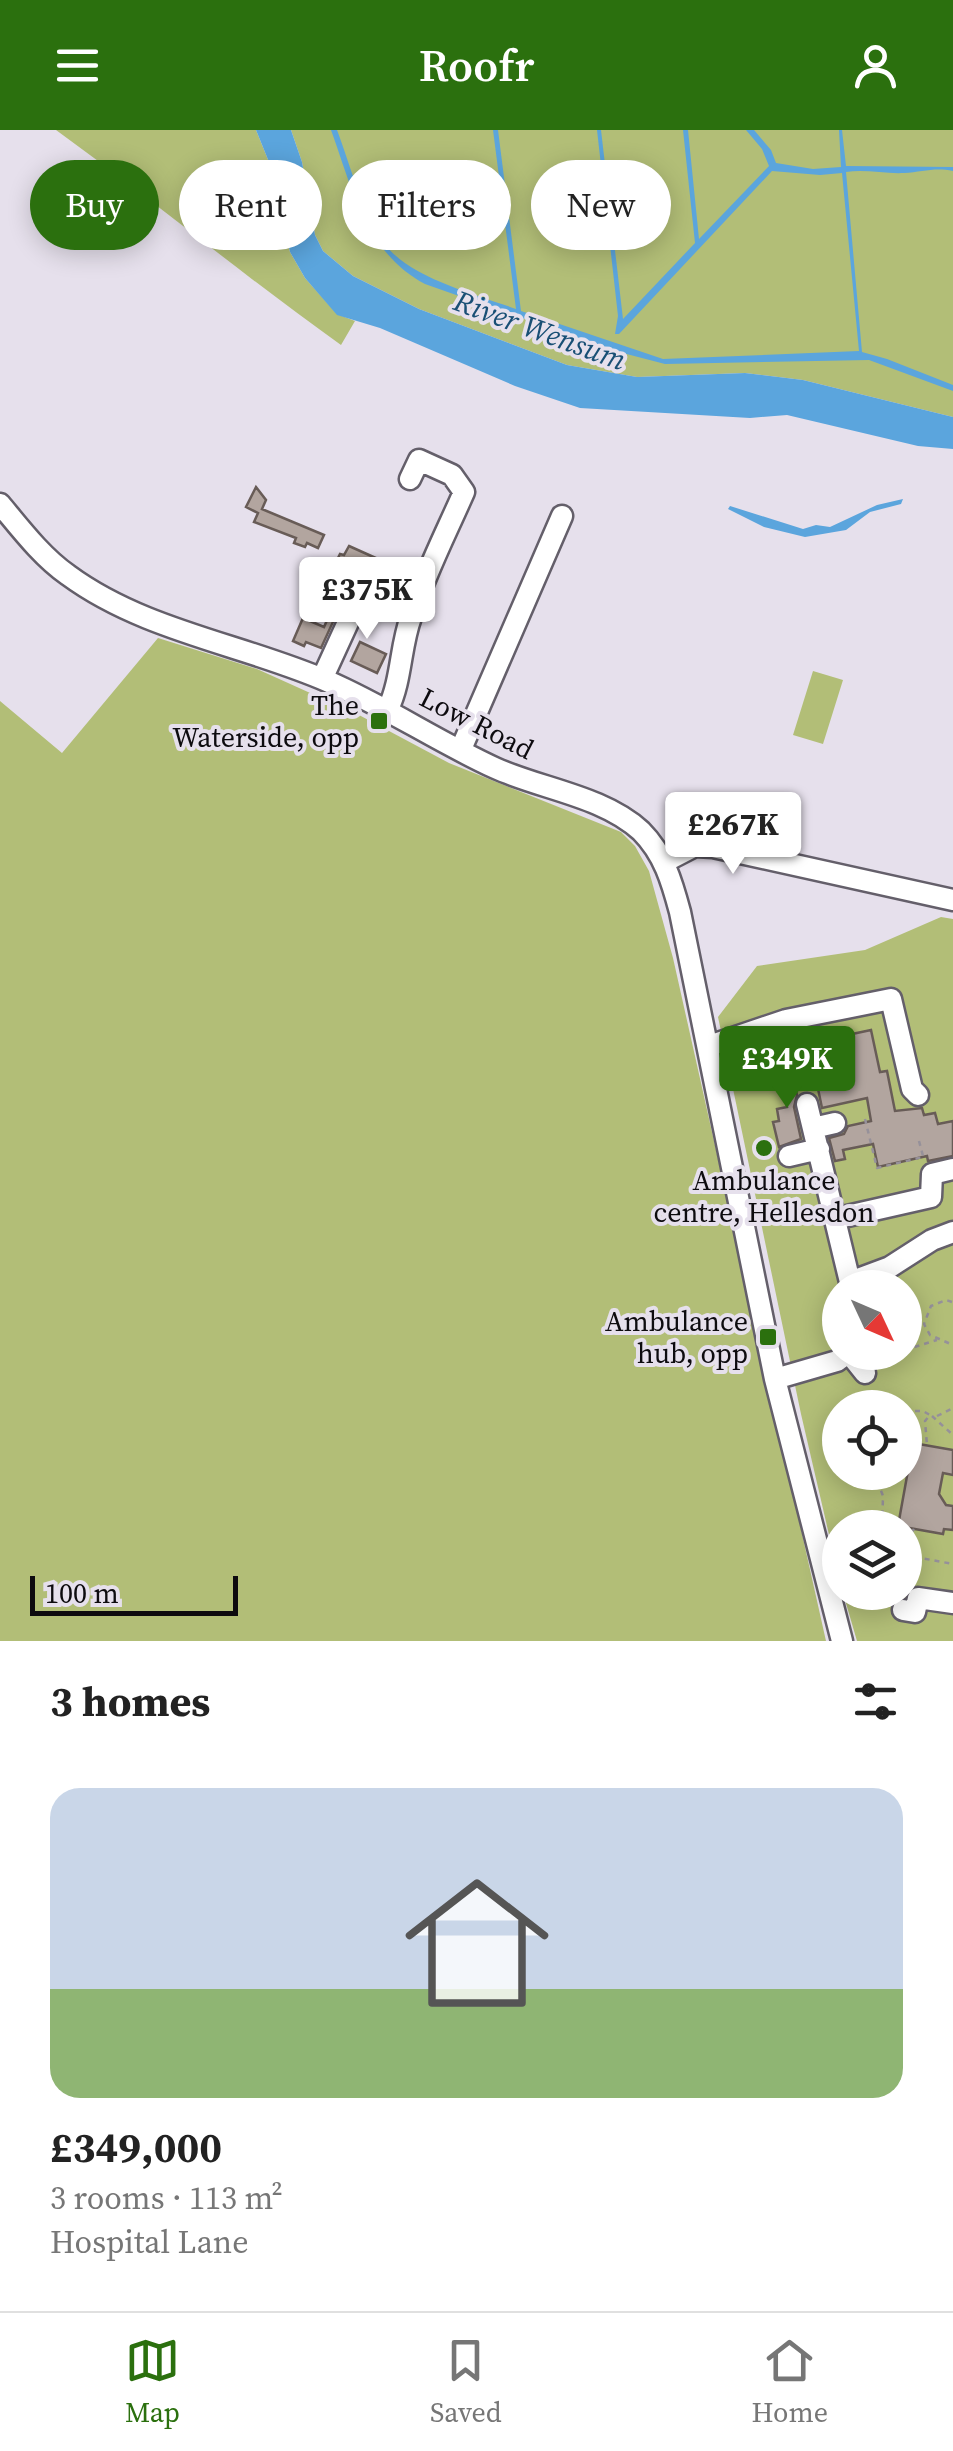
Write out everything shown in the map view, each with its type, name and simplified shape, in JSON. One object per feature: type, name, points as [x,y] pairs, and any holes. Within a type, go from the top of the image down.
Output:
[{"type":"street","points":[[388,709],[398,687],[403,641],[411,614],[464,505],[452,475],[420,460],[410,479]]},
{"type":"street","name":"Low Road","points":[[0,504],[68,576],[143,617],[322,679],[388,709],[495,768],[624,818],[641,832],[664,862]]},
{"type":"street","points":[[461,749],[562,516]]},
{"type":"street","points":[[322,679],[366,584]]},
{"type":"street","points":[[842,1641],[774,1379],[710,1046],[680,912],[664,862],[695,846],[713,847],[953,900]]},
{"type":"street","points":[[710,1046],[786,1020],[891,999],[912,1090],[918,1095]]},
{"type":"street","points":[[786,1020],[798,1062]]},
{"type":"street","points":[[807,1104],[847,1270]]},
{"type":"street","points":[[813,1128],[835,1122]]},
{"type":"street","points":[[789,1156],[819,1149]]},
{"type":"street","points":[[834,1219],[937,1199],[932,1174],[953,1169]]},
{"type":"street","points":[[883,1270],[932,1240],[953,1232]]},
{"type":"street","points":[[774,1379],[822,1365]]},
{"type":"street","points":[[922,1599],[953,1604]]},
{"type":"street","points":[[904,1610],[915,1610]]},
{"type":"path","points":[[865,1119],[877,1168],[923,1157]]},
{"type":"path","points":[[886,1166],[888,1173]]},
{"type":"path","points":[[952,1302],[946,1300],[931,1306],[924,1319],[930,1335],[953,1346]]},
{"type":"path","points":[[922,1343],[938,1340]]},
{"type":"path","points":[[927,1446],[925,1421],[953,1408]]},
{"type":"path","points":[[922,1411],[953,1435]]},
{"type":"path","points":[[922,1558],[953,1564]]},
{"type":"green space","points":[[56,130],[256,130],[268,160],[179,160],[179,222],[159,207],[159,160],[97,160]]},
{"type":"green space","points":[[291,130],[953,130],[953,417],[803,380],[745,373],[637,377],[567,365],[419,309],[353,276],[323,251],[322,160],[301,160]]},
{"type":"green space","points":[[215,250],[290,250],[305,278],[337,314],[355,321],[341,345]]},
{"type":"green space","points":[[158,638],[257,669],[359,715],[449,763],[621,832],[635,846],[649,871],[673,958],[826,1641],[0,1641],[0,701],[62,753]]},
{"type":"green space","points":[[813,671],[843,680],[823,744],[793,735]]},
{"type":"green space","points":[[941,917],[953,919],[953,1641],[857,1641],[848,1610],[922,1610],[922,1510],[823,1510],[718,1017],[757,966],[865,950]]},
{"type":"water","points":[[256,130],[291,130],[301,160],[268,160]]},
{"type":"water","points":[[331,130],[337,130],[348,160],[342,162]]},
{"type":"water","points":[[493,130],[498,130],[502,160],[497,160]]},
{"type":"water","points":[[597,130],[601,130],[604,160],[600,160]]},
{"type":"water","points":[[683,130],[688,130],[699,239],[769,166],[762,149],[746,130],[754,130],[771,150],[776,163],[813,169],[841,167],[842,130],[846,166],[953,167],[953,171],[846,172],[862,352],[953,385],[953,391],[869,360],[665,364],[615,351],[425,284],[384,250],[390,250],[427,276],[516,309],[508,250],[511,232],[521,311],[663,359],[859,351],[842,173],[772,171],[615,334],[618,316],[611,250],[615,250],[623,319],[695,243]]},
{"type":"water","points":[[322,249],[353,276],[419,309],[567,365],[637,377],[745,373],[803,380],[953,417],[953,449],[918,446],[787,415],[750,418],[580,408],[515,386],[380,328],[337,315],[305,278],[290,252]]},
{"type":"water","points":[[903,499],[901,504],[870,512],[846,530],[805,537],[764,527],[728,509],[730,506],[803,529],[816,525],[830,527],[877,505]]},
{"type":"building","points":[[256,487],[266,500],[262,509],[324,535],[318,548],[294,543],[296,538],[254,522],[258,513],[246,507]]},
{"type":"building","points":[[349,546],[398,568],[401,561],[414,567],[396,606],[384,600],[389,589],[379,584],[373,571],[355,575],[334,566]]},
{"type":"building","points":[[332,609],[338,611],[321,648],[293,641],[303,618],[324,627]]},
{"type":"building","points":[[360,642],[386,654],[377,673],[351,661]]},
{"type":"building","points":[[871,1030],[880,1072],[887,1071],[895,1111],[922,1108],[924,1115],[935,1113],[938,1124],[953,1121],[953,1156],[928,1161],[927,1156],[878,1167],[873,1144],[843,1150],[845,1159],[835,1161],[829,1138],[844,1134],[848,1126],[871,1121],[867,1098],[822,1108],[812,1060],[820,1058],[823,1072],[844,1067],[838,1037]]},
{"type":"building","points":[[786,1066],[792,1073],[797,1095],[794,1107],[801,1139],[779,1147],[773,1122],[779,1121],[777,1109],[787,1107],[778,1068]]},
{"type":"building","points":[[922,1445],[953,1450],[953,1475],[943,1473],[939,1494],[946,1505],[953,1506],[953,1530],[944,1529],[943,1534],[922,1530],[922,1510],[901,1510],[905,1490],[922,1490]]},
{"type":"place","name":"The Waterside, opp","points":[[379,721]]},
{"type":"place","name":"Ambulance centre, Hellesdon","points":[[764,1148]]},
{"type":"place","name":"Ambulance hub, opp","points":[[768,1337]]},
{"type":"water label","name":"River Wensum","points":[[540,330]]}]
